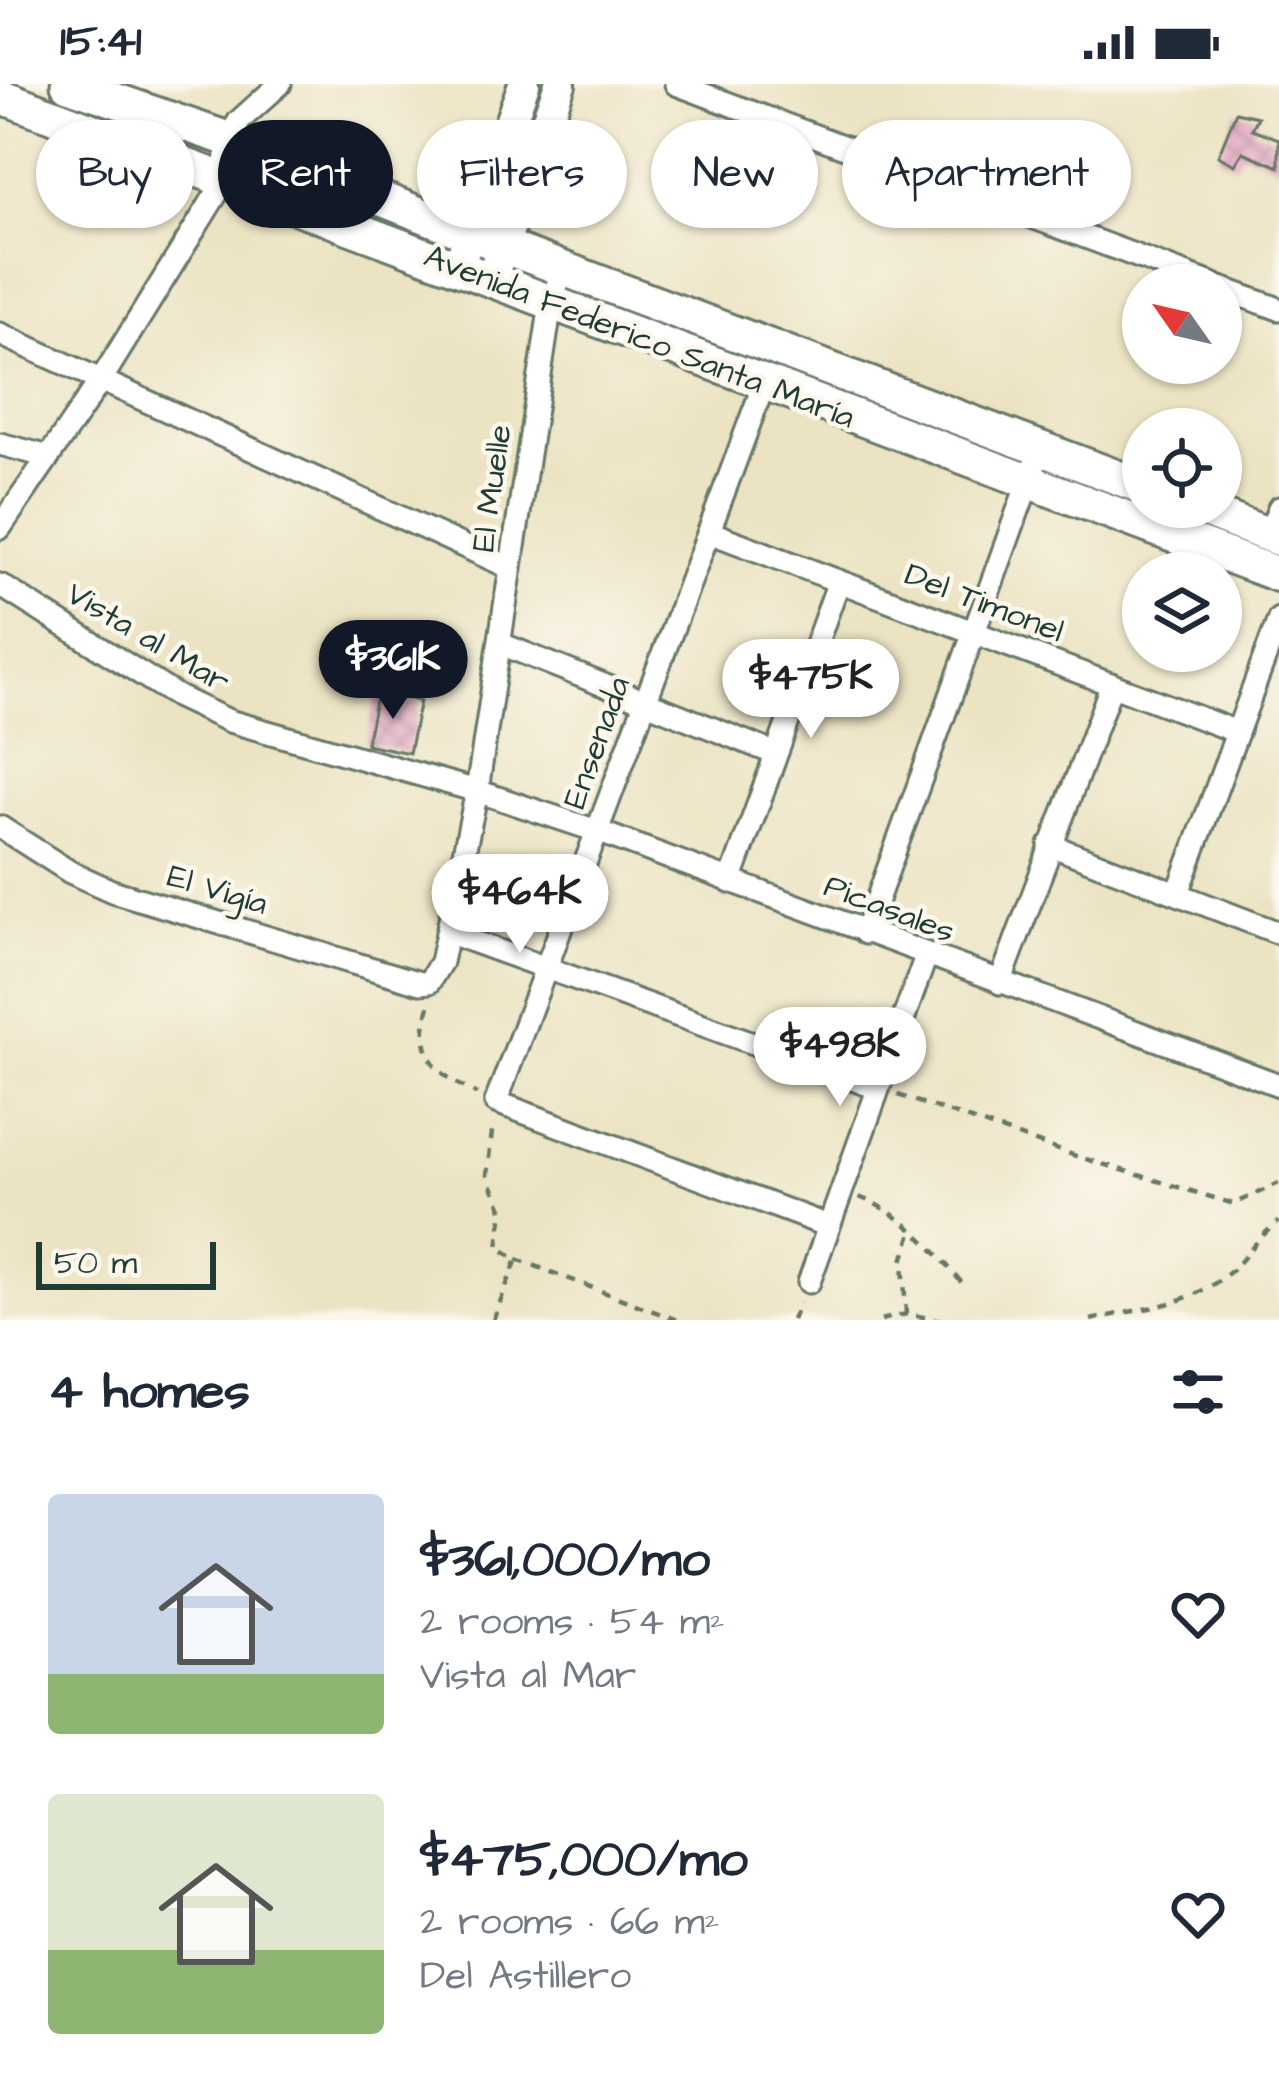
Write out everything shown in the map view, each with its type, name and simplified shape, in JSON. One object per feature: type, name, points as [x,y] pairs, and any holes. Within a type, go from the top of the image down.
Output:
[{"type":"main road","name":"Avenida Federico Santa María","points":[[68,84],[218,156]]},
{"type":"main road","name":"Avenida Federico Santa María","points":[[0,96],[218,158]]},
{"type":"main road","name":"Avenida Federico Santa María","points":[[393,210],[471,234],[1122,479]]},
{"type":"main road","name":"Avenida Federico Santa María","points":[[375,228],[551,303],[1279,575]]},
{"type":"main road","points":[[1242,519],[1275,527]]},
{"type":"street","points":[[241,120],[280,84]]},
{"type":"street","points":[[458,266],[524,84]]},
{"type":"street","points":[[491,279],[560,84]]},
{"type":"street","points":[[676,84],[1158,264]]},
{"type":"street","points":[[0,528],[101,380],[218,174]]},
{"type":"street","name":"El Muelle","points":[[429,982],[441,962],[477,791],[551,303],[563,268]]},
{"type":"street","points":[[1242,295],[1279,309]]},
{"type":"street","points":[[0,334],[511,568]]},
{"type":"street","name":"Ensenada","points":[[496,1102],[764,384]]},
{"type":"street","points":[[0,444],[49,457]]},
{"type":"street","points":[[865,933],[1041,447]]},
{"type":"street","name":"Del Timonel","points":[[709,532],[1237,732]]},
{"type":"street","points":[[730,882],[839,581]]},
{"type":"street","name":"Vista al Mar","points":[[0,584],[178,697],[229,721],[477,791]]},
{"type":"street","points":[[1178,893],[1279,619]]},
{"type":"street","points":[[501,644],[776,754]]},
{"type":"street","points":[[1000,983],[1112,684]]},
{"type":"street","name":"Picasales","points":[[477,791],[597,831],[1279,1085]]},
{"type":"street","name":"El Vigía","points":[[0,827],[70,872],[112,891],[429,982]]},
{"type":"street","points":[[1050,845],[1279,933]]},
{"type":"street","points":[[447,932],[877,1088]]},
{"type":"street","points":[[809,1282],[926,956]]},
{"type":"street","points":[[496,1102],[828,1226]]},
{"type":"path","points":[[429,982],[431,996],[422,1042],[429,1059],[463,1087],[496,1102],[487,1174],[503,1211],[498,1247],[677,1320]]},
{"type":"path","points":[[877,1088],[1234,1204],[1279,1184]]},
{"type":"path","points":[[841,1190],[886,1208],[914,1226],[967,1289]]},
{"type":"path","points":[[1090,1320],[1149,1311],[1192,1295],[1224,1277],[1279,1222]]},
{"type":"path","points":[[906,1314],[903,1261],[914,1226]]},
{"type":"path","points":[[493,1320],[517,1258]]},
{"type":"path","points":[[881,1320],[906,1314],[942,1320]]},
{"type":"building","points":[[1236,112],[1258,117],[1252,129],[1279,139],[1279,167],[1243,152],[1235,165],[1218,156]]},
{"type":"building","points":[[377,692],[420,701],[409,753],[366,744]]}]
